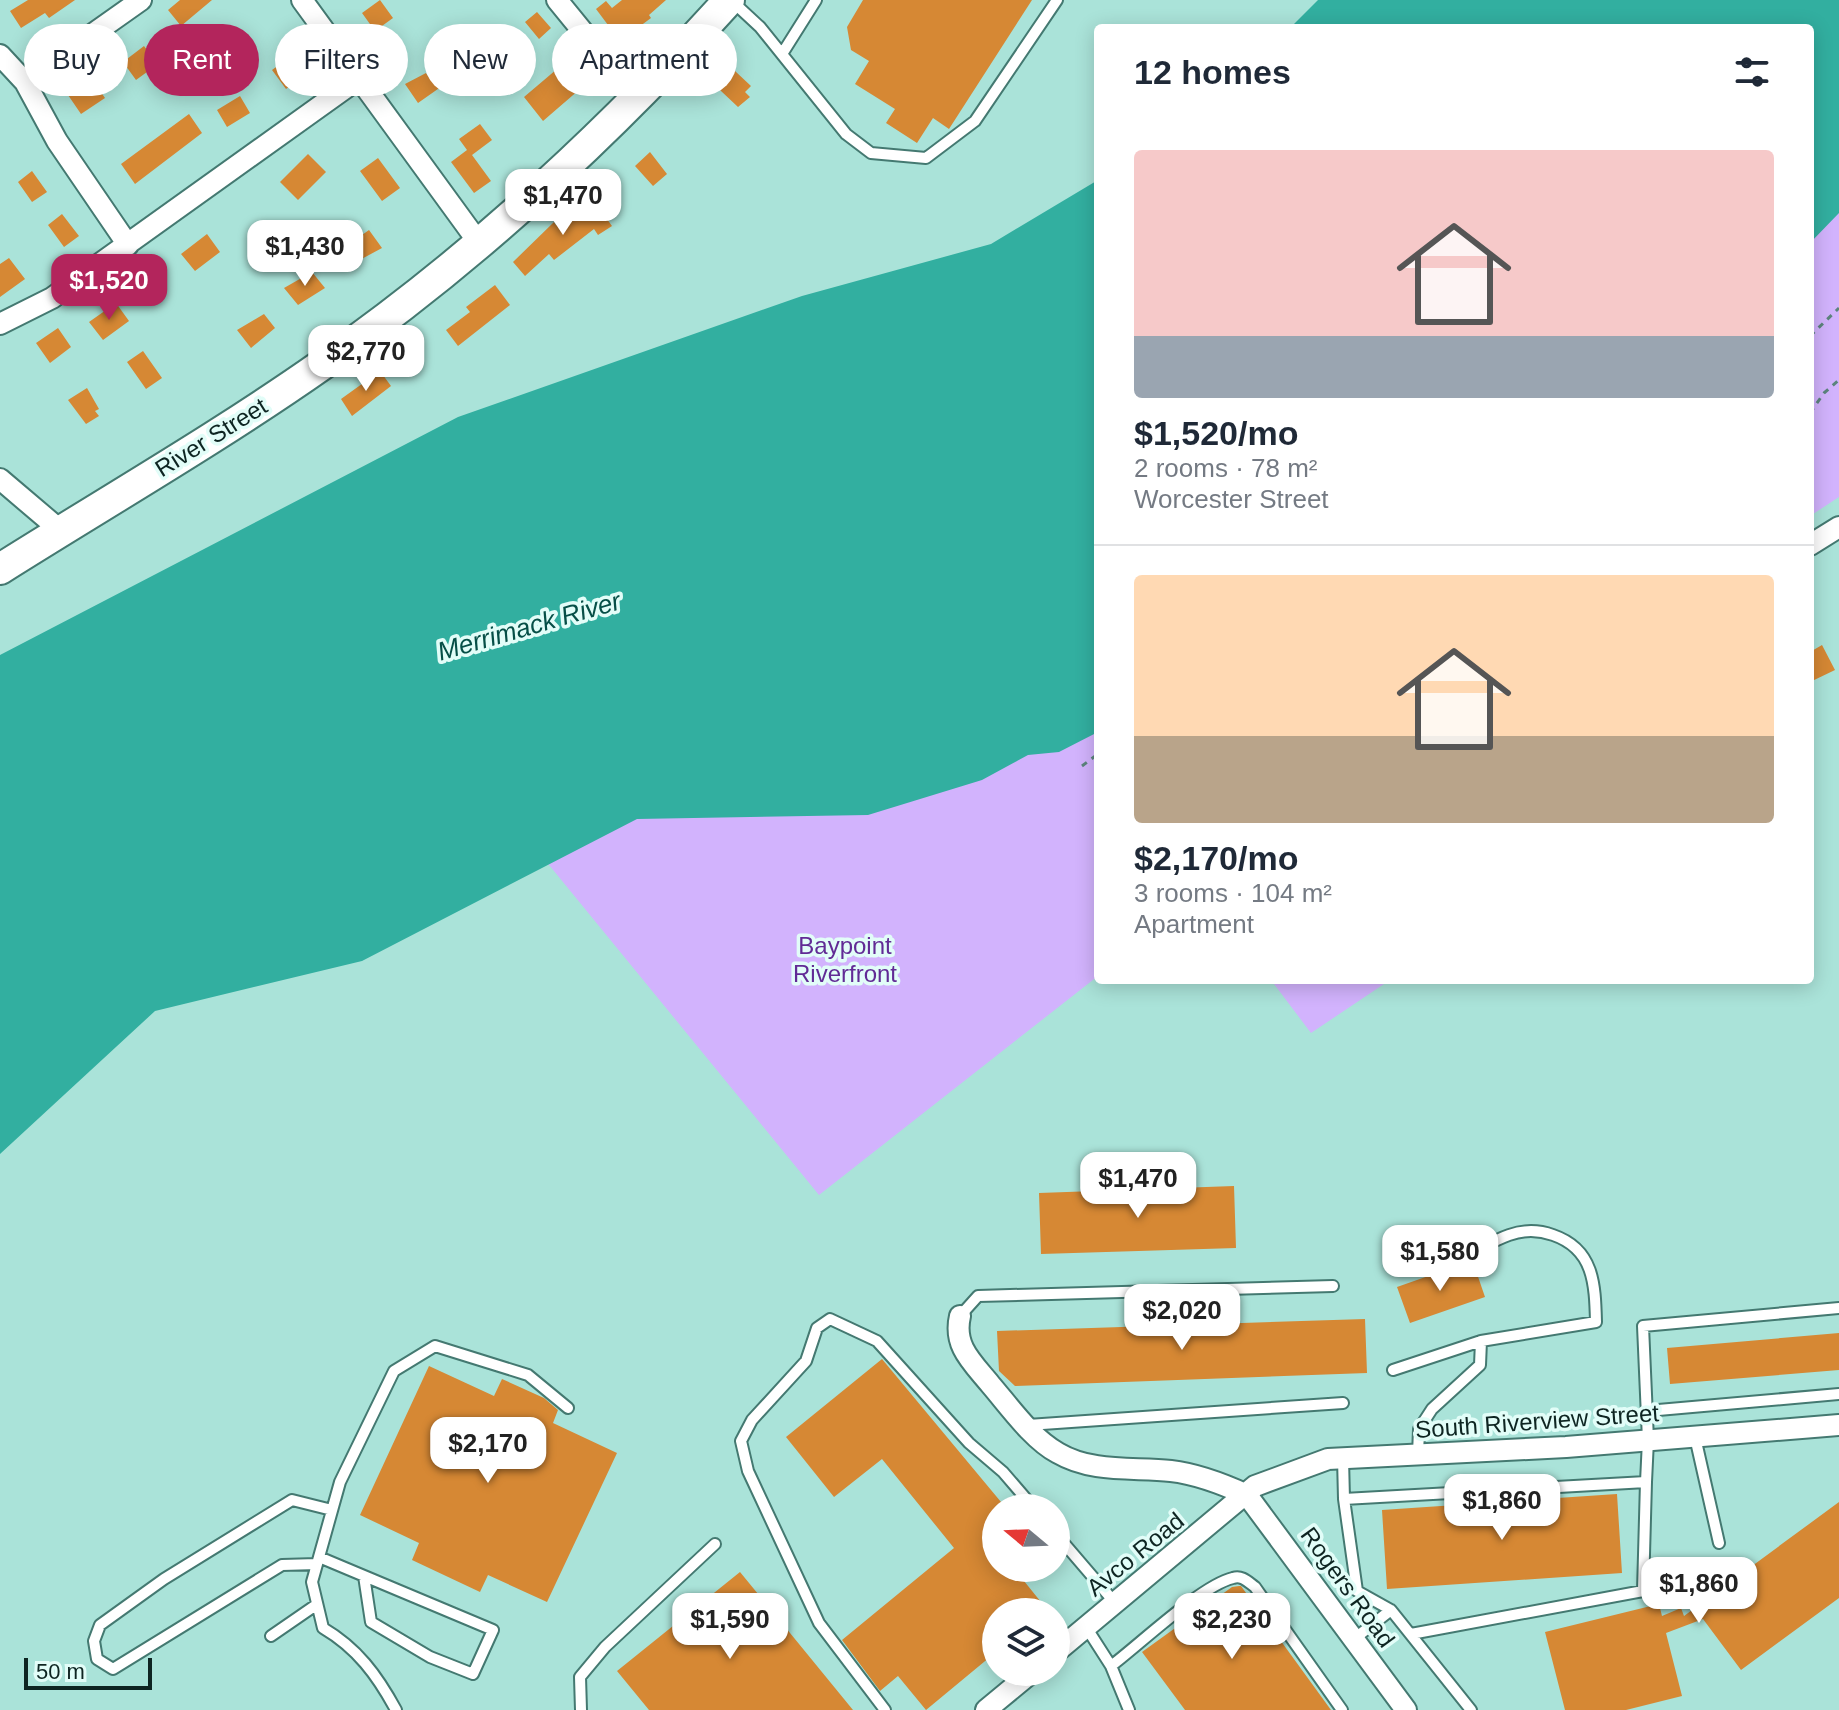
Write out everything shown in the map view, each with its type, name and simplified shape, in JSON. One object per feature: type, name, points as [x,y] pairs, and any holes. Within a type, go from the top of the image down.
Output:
[{"type":"main road","name":"River Street","points":[[0,569],[232,425],[325,363],[479,243],[637,98],[730,0]]},
{"type":"street","points":[[107,24],[141,0]]},
{"type":"street","points":[[302,0],[319,24]]},
{"type":"street","points":[[557,0],[637,98]]},
{"type":"street","points":[[0,55],[24,81]]},
{"type":"street","points":[[33,96],[57,141],[128,245]]},
{"type":"street","points":[[0,324],[52,298],[334,96]]},
{"type":"street","points":[[371,96],[479,243]]},
{"type":"street","points":[[0,479],[60,530]]},
{"type":"street","points":[[1814,543],[1839,527]]},
{"type":"street","points":[[960,1316],[956,1333],[964,1353],[1055,1452],[1077,1463],[1173,1471],[1218,1482],[1247,1495]]},
{"type":"street","name":"South Riverview Street","points":[[1247,1495],[1255,1486],[1328,1459],[1695,1437],[1839,1425]]},
{"type":"street","name":"Avco Road","points":[[1070,1640],[1247,1495]]},
{"type":"street","name":"Rogers Road","points":[[1247,1495],[1406,1710]]},
{"type":"street","points":[[986,1710],[1015,1686]]},
{"type":"lane","points":[[730,0],[782,54],[846,134],[871,153],[926,158],[975,121],[1057,0]]},
{"type":"lane","points":[[782,54],[816,0]]},
{"type":"lane","points":[[1393,1370],[1481,1341],[1596,1322],[1595,1287],[1590,1268],[1572,1241],[1540,1230],[1511,1234],[1464,1257]]},
{"type":"lane","points":[[960,1316],[978,1296],[1333,1286]]},
{"type":"lane","points":[[1411,1634],[1643,1591],[1648,1440],[1643,1326],[1839,1308]]},
{"type":"lane","points":[[885,1710],[819,1623],[748,1471],[741,1441],[752,1420],[806,1361],[817,1328],[830,1319],[877,1341],[969,1443],[1003,1472],[1022,1494]]},
{"type":"lane","points":[[1418,1455],[1419,1429],[1432,1409],[1480,1365],[1481,1341]]},
{"type":"lane","points":[[396,1710],[382,1683],[350,1644],[323,1628],[312,1582],[340,1482],[394,1371],[435,1346],[528,1375],[568,1408]]},
{"type":"lane","points":[[1647,1411],[1839,1394]]},
{"type":"lane","points":[[1028,1425],[1343,1403]]},
{"type":"lane","points":[[1695,1437],[1719,1543]]},
{"type":"lane","points":[[1343,1458],[1344,1499],[1357,1591],[1391,1610],[1471,1710]]},
{"type":"lane","points":[[1344,1499],[1646,1482]]},
{"type":"lane","points":[[332,1510],[292,1500],[164,1579],[100,1625],[94,1641],[97,1659],[113,1669],[282,1565],[318,1561],[364,1576],[493,1630],[473,1674],[430,1657],[371,1622],[364,1576]]},
{"type":"lane","points":[[581,1710],[580,1677],[605,1647],[715,1544]]},
{"type":"lane","points":[[1070,1550],[1116,1604]]},
{"type":"lane","points":[[1111,1666],[1205,1593],[1234,1577],[1245,1579],[1255,1587],[1342,1710]]},
{"type":"lane","points":[[271,1636],[316,1605]]},
{"type":"lane","points":[[1354,1639],[1391,1610]]},
{"type":"lane","points":[[1086,1627],[1111,1666],[1129,1710]]},
{"type":"path","points":[[1814,332],[1839,308]]},
{"type":"path","points":[[1814,407],[1839,380]]},
{"type":"path","points":[[1082,766],[1094,757]]},
{"type":"green space","points":[[1839,187],[1839,497],[1814,513],[1814,213]]},
{"type":"green space","name":"Baypoint Riverfront","points":[[1094,693],[1094,979],[819,1195],[536,849],[634,796]]},
{"type":"green space","points":[[1274,984],[1384,984],[1311,1033]]},
{"type":"water","points":[[1318,0],[1839,0],[1839,213],[1814,239],[1814,24],[1294,24]]},
{"type":"water","name":"Merrimack River","points":[[1094,182],[1094,734],[1059,752],[1028,755],[982,780],[868,815],[637,819],[362,961],[155,1011],[0,1154],[0,655],[458,417],[802,296],[991,244]]},
{"type":"building","points":[[28,0],[75,0],[49,18],[45,13],[21,28],[10,11]]},
{"type":"building","points":[[180,0],[212,0],[183,24],[179,24],[168,10]]},
{"type":"building","points":[[380,0],[393,18],[385,24],[370,24],[362,13]]},
{"type":"building","points":[[622,0],[666,0],[643,24],[607,24],[596,9],[606,1],[612,8]]},
{"type":"building","points":[[863,0],[1032,0],[949,129],[933,118],[917,143],[886,123],[895,109],[855,84],[869,61],[851,50],[847,27]]},
{"type":"building","points":[[537,12],[551,28],[539,39],[536,24],[525,22]]},
{"type":"building","points":[[144,46],[144,74],[136,80],[128,69],[128,58]]},
{"type":"building","points":[[552,73],[552,96],[572,96],[543,121],[524,97],[536,96],[536,87]]},
{"type":"building","points":[[737,73],[751,86],[745,92],[750,97],[738,107],[726,96],[737,96]]},
{"type":"building","points":[[424,74],[424,96],[428,96],[418,103],[408,88],[408,82]]},
{"type":"building","points":[[69,96],[104,96],[105,98],[81,114]]},
{"type":"building","points":[[240,96],[250,113],[227,127],[217,110]]},
{"type":"building","points":[[189,114],[202,133],[135,184],[121,164]]},
{"type":"building","points":[[480,124],[492,140],[472,155],[491,181],[474,193],[451,162],[467,150],[459,139]]},
{"type":"building","points":[[650,152],[667,174],[653,186],[635,166]]},
{"type":"building","points":[[308,154],[326,172],[298,200],[280,182]]},
{"type":"building","points":[[378,158],[400,188],[382,201],[360,171]]},
{"type":"building","points":[[32,171],[47,192],[32,202],[18,182]]},
{"type":"building","points":[[594,201],[612,226],[598,235],[594,229],[554,260],[549,254],[525,276],[513,262],[554,222],[556,225]]},
{"type":"building","points":[[62,214],[79,236],[64,247],[48,225]]},
{"type":"building","points":[[369,230],[382,248],[356,262],[345,247]]},
{"type":"building","points":[[207,234],[220,252],[195,271],[181,254]]},
{"type":"building","points":[[9,258],[25,279],[0,297],[0,264]]},
{"type":"building","points":[[312,272],[325,288],[298,305],[284,288]]},
{"type":"building","points":[[495,285],[510,305],[458,346],[446,330],[470,312],[466,307]]},
{"type":"building","points":[[116,303],[129,321],[103,340],[89,322]]},
{"type":"building","points":[[264,314],[275,328],[251,348],[237,330]]},
{"type":"building","points":[[58,328],[71,347],[50,363],[36,343]]},
{"type":"building","points":[[143,351],[162,378],[146,389],[127,362]]},
{"type":"building","points":[[380,371],[391,386],[352,416],[341,399]]},
{"type":"building","points":[[87,388],[99,409],[95,411],[99,416],[86,424],[68,400]]},
{"type":"building","points":[[1822,645],[1835,670],[1814,680],[1814,650]]},
{"type":"building","points":[[1234,1186],[1236,1248],[1041,1254],[1039,1193]]},
{"type":"building","points":[[1474,1265],[1485,1297],[1410,1323],[1397,1287],[1454,1267],[1456,1271]]},
{"type":"building","points":[[1365,1319],[1367,1373],[1015,1386],[999,1371],[997,1331]]},
{"type":"building","points":[[1839,1333],[1839,1370],[1670,1384],[1667,1348]]},
{"type":"building","points":[[882,1359],[994,1494],[982,1494],[982,1582],[1025,1582],[1038,1598],[982,1598],[982,1664],[926,1710],[898,1676],[880,1691],[842,1640],[954,1548],[882,1459],[834,1497],[786,1437]]},
{"type":"building","points":[[429,1366],[494,1396],[502,1379],[544,1398],[558,1410],[553,1423],[617,1453],[547,1602],[488,1575],[480,1592],[412,1560],[419,1543],[360,1515]]},
{"type":"building","points":[[1617,1494],[1622,1573],[1387,1589],[1382,1510]]},
{"type":"building","points":[[1839,1502],[1839,1598],[1741,1670],[1703,1619],[1666,1633],[1682,1696],[1626,1710],[1565,1710],[1545,1632],[1659,1604],[1662,1616],[1681,1608],[1684,1616]]},
{"type":"building","points":[[740,1572],[853,1710],[649,1710],[617,1671]]},
{"type":"building","points":[[1241,1586],[1331,1710],[1185,1710],[1142,1652],[1232,1587]]}]
